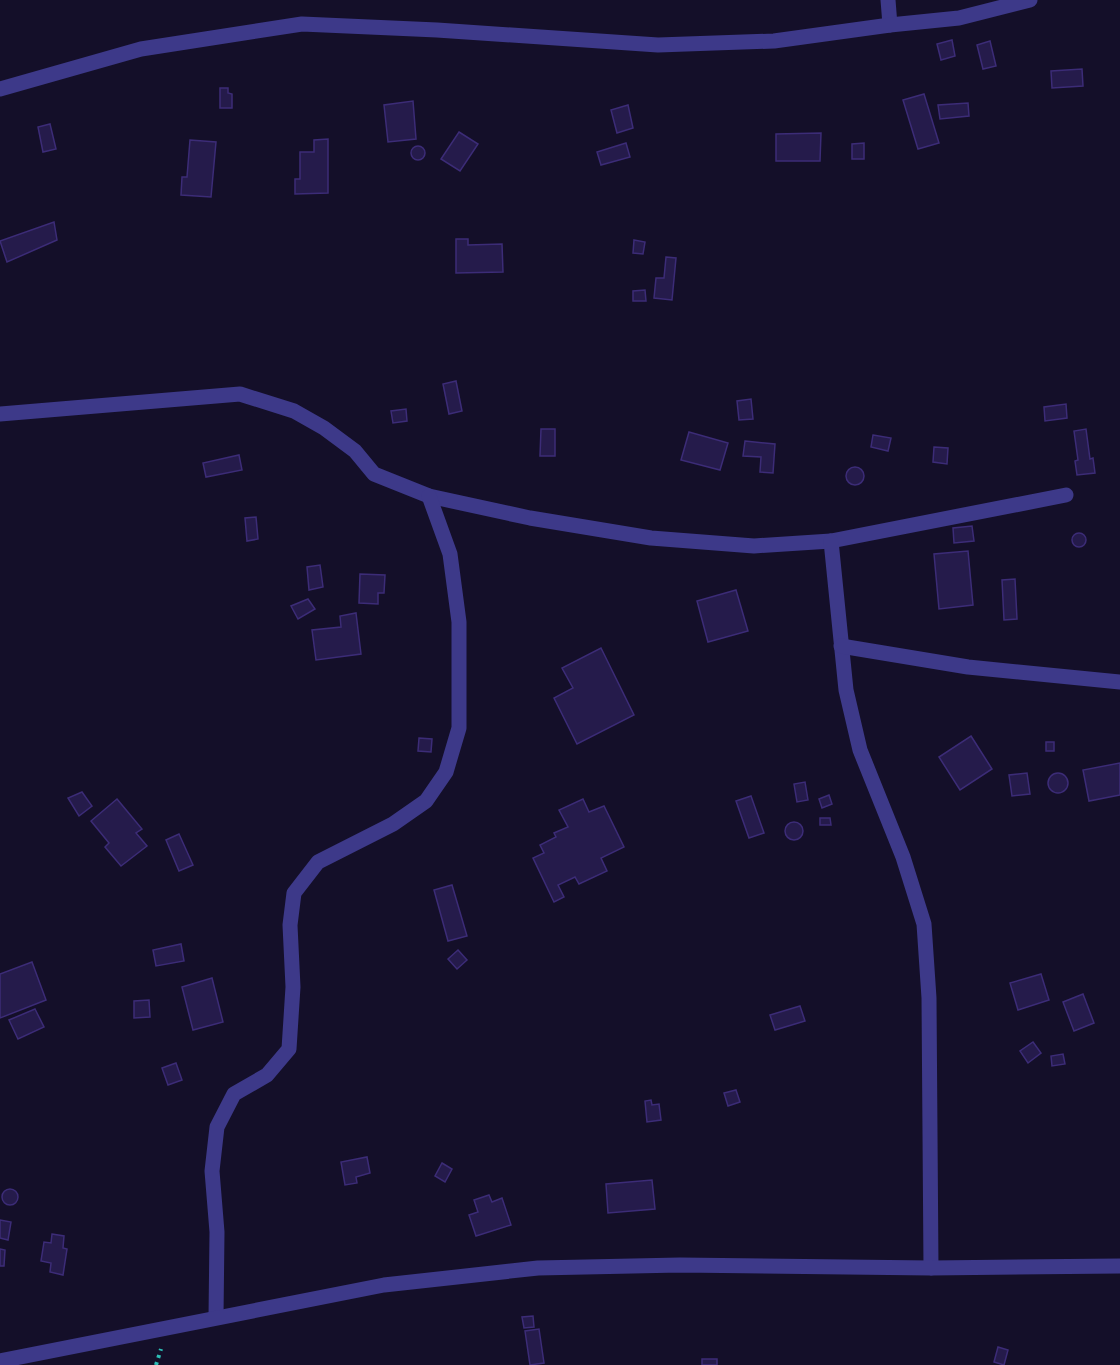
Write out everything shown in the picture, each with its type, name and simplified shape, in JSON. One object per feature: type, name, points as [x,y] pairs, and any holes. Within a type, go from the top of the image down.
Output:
[{"type":"street","points":[[888,0],[890,25]]},
{"type":"street","points":[[0,88],[141,49],[302,24],[437,30],[658,45],[774,41],[959,18],[1030,0]]},
{"type":"street","points":[[0,414],[240,394],[294,411],[324,428],[355,451],[374,474],[429,496],[530,518],[651,538],[754,546],[831,541],[1066,495]]},
{"type":"street","points":[[216,1317],[218,1232],[212,1171],[217,1126],[234,1095],[267,1075],[289,1049],[293,987],[290,925],[294,893],[318,862],[393,824],[426,801],[446,772],[459,729],[459,622],[450,554],[429,496]]},
{"type":"street","points":[[831,541],[846,690],[860,750],[903,857],[924,924],[929,1010],[931,1268]]},
{"type":"street","points":[[841,646],[968,666],[1120,682]]},
{"type":"street","points":[[0,1360],[384,1286],[538,1268],[691,1265],[931,1268],[1120,1266]]},
{"type":"building","points":[[952,40],[955,56],[941,60],[937,44]]},
{"type":"building","points":[[990,41],[996,66],[983,69],[977,45]]},
{"type":"building","points":[[1082,69],[1083,86],[1052,88],[1051,71]]},
{"type":"building","points":[[220,88],[228,88],[228,93],[232,94],[232,108],[220,108]]},
{"type":"building","points":[[924,94],[939,143],[918,149],[903,100]]},
{"type":"building","points":[[413,101],[416,139],[388,142],[384,105]]},
{"type":"building","points":[[968,103],[969,116],[940,119],[938,105]]},
{"type":"building","points":[[628,105],[633,128],[617,133],[611,110]]},
{"type":"building","points":[[50,124],[56,149],[43,152],[38,127]]},
{"type":"building","points":[[459,132],[478,144],[460,171],[441,159]]},
{"type":"building","points":[[821,133],[820,161],[776,161],[776,134]]},
{"type":"building","points":[[328,139],[328,193],[295,194],[295,179],[300,179],[300,152],[314,152],[314,140]]},
{"type":"building","points":[[190,140],[216,142],[211,197],[181,195],[182,177],[187,177]]},
{"type":"building","points":[[626,143],[630,157],[601,165],[597,152]]},
{"type":"building","points":[[864,143],[864,159],[852,159],[852,144]]},
{"type":"building","points":[[415,146],[421,146],[425,153],[421,160],[415,160],[411,156],[411,150]]},
{"type":"building","points":[[54,222],[57,240],[7,262],[0,241]]},
{"type":"building","points":[[456,239],[468,239],[468,245],[502,244],[503,272],[456,273]]},
{"type":"building","points":[[634,240],[645,242],[643,254],[633,253]]},
{"type":"building","points":[[666,257],[676,258],[672,300],[654,298],[656,278],[664,278]]},
{"type":"building","points":[[645,290],[646,301],[633,301],[633,291]]},
{"type":"building","points":[[456,381],[462,411],[449,414],[443,384]]},
{"type":"building","points":[[751,399],[753,419],[739,420],[737,401]]},
{"type":"building","points":[[1066,404],[1067,418],[1045,421],[1044,407]]},
{"type":"building","points":[[406,409],[407,421],[393,423],[391,411]]},
{"type":"building","points":[[541,429],[555,429],[555,456],[540,456]]},
{"type":"building","points":[[1086,429],[1090,459],[1093,458],[1095,473],[1077,475],[1075,461],[1078,460],[1074,431]]},
{"type":"building","points":[[689,432],[728,443],[720,470],[681,460]]},
{"type":"building","points":[[873,435],[891,438],[888,451],[871,447]]},
{"type":"building","points":[[745,441],[775,444],[773,473],[760,472],[761,457],[743,456]]},
{"type":"building","points":[[934,447],[948,448],[947,464],[933,462]]},
{"type":"building","points":[[239,455],[242,470],[206,477],[203,463]]},
{"type":"building","points":[[855,467],[861,470],[864,476],[861,482],[855,485],[849,482],[846,476],[849,470]]},
{"type":"building","points":[[256,517],[258,539],[247,541],[245,518]]},
{"type":"building","points":[[972,526],[974,541],[954,543],[953,528]]},
{"type":"building","points":[[1079,533],[1084,535],[1086,540],[1084,545],[1079,547],[1074,545],[1072,540],[1074,535]]},
{"type":"building","points":[[968,551],[973,605],[939,609],[934,554]]},
{"type":"building","points":[[320,565],[323,587],[309,590],[307,567]]},
{"type":"building","points":[[360,574],[385,575],[384,593],[378,593],[378,604],[359,603]]},
{"type":"building","points":[[1015,579],[1017,619],[1004,620],[1002,580]]},
{"type":"building","points":[[736,590],[748,631],[708,642],[697,601]]},
{"type":"building","points":[[308,599],[315,609],[298,619],[291,606]]},
{"type":"building","points":[[356,613],[361,654],[316,660],[312,630],[341,627],[340,616]]},
{"type":"building","points":[[601,648],[634,715],[577,744],[554,698],[573,688],[562,668]]},
{"type":"building","points":[[971,736],[992,769],[960,790],[939,757]]},
{"type":"building","points":[[419,738],[432,739],[431,752],[418,751]]},
{"type":"building","points":[[1046,742],[1054,742],[1054,751],[1046,751]]},
{"type":"building","points":[[1120,763],[1120,795],[1089,801],[1083,770]]},
{"type":"building","points":[[1027,773],[1030,794],[1012,796],[1009,775]]},
{"type":"building","points":[[1058,773],[1065,776],[1068,783],[1065,790],[1058,793],[1051,790],[1048,783],[1051,776]]},
{"type":"building","points":[[805,782],[808,800],[797,802],[794,784]]},
{"type":"building","points":[[82,792],[92,806],[79,816],[68,798]]},
{"type":"building","points":[[829,795],[832,804],[822,808],[819,799]]},
{"type":"building","points":[[751,796],[764,833],[749,838],[736,801]]},
{"type":"building","points":[[117,799],[142,829],[136,833],[147,846],[121,866],[105,847],[109,843],[91,821]]},
{"type":"building","points":[[583,799],[589,812],[604,806],[624,847],[601,858],[607,871],[579,884],[575,877],[558,885],[564,897],[554,902],[533,858],[544,853],[540,845],[556,837],[554,833],[568,827],[559,810]]},
{"type":"building","points":[[820,818],[830,818],[831,825],[820,825]]},
{"type":"building","points":[[794,822],[800,825],[803,831],[800,837],[794,840],[788,837],[785,831],[788,825]]},
{"type":"building","points":[[179,834],[193,865],[179,871],[166,840]]},
{"type":"building","points":[[452,885],[467,936],[448,941],[434,890]]},
{"type":"building","points":[[181,944],[184,961],[156,966],[153,950]]},
{"type":"building","points":[[458,950],[467,960],[457,969],[448,959]]},
{"type":"building","points":[[32,962],[46,1000],[0,1018],[0,974]]},
{"type":"building","points":[[1041,974],[1049,1000],[1018,1010],[1010,983]]},
{"type":"building","points":[[212,978],[223,1022],[193,1030],[182,987]]},
{"type":"building","points":[[1083,994],[1094,1023],[1074,1031],[1063,1002]]},
{"type":"building","points":[[149,1000],[150,1017],[134,1018],[134,1001]]},
{"type":"building","points":[[800,1006],[805,1021],[775,1030],[770,1015]]},
{"type":"building","points":[[35,1009],[44,1027],[18,1039],[9,1020]]},
{"type":"building","points":[[1033,1042],[1041,1053],[1028,1063],[1020,1051]]},
{"type":"building","points":[[1063,1054],[1065,1064],[1052,1066],[1051,1056]]},
{"type":"building","points":[[176,1063],[182,1080],[168,1085],[162,1068]]},
{"type":"building","points":[[736,1090],[740,1102],[728,1106],[724,1093]]},
{"type":"building","points":[[651,1100],[652,1105],[659,1104],[661,1120],[647,1122],[645,1101]]},
{"type":"building","points":[[367,1157],[370,1173],[356,1177],[357,1183],[345,1185],[341,1162]]},
{"type":"building","points":[[442,1163],[452,1169],[445,1182],[435,1176]]},
{"type":"building","points":[[652,1180],[655,1209],[608,1213],[606,1184]]},
{"type":"building","points":[[10,1189],[18,1197],[10,1205],[2,1197]]},
{"type":"building","points":[[489,1195],[492,1202],[502,1198],[511,1225],[476,1236],[469,1215],[478,1212],[474,1200]]},
{"type":"building","points":[[0,1220],[11,1222],[8,1240],[0,1238]]},
{"type":"building","points":[[52,1234],[64,1236],[63,1248],[67,1249],[63,1275],[50,1272],[51,1263],[41,1261],[44,1242],[51,1243]]},
{"type":"building","points":[[0,1249],[5,1250],[4,1266],[0,1266]]},
{"type":"building","points":[[533,1316],[534,1327],[524,1328],[522,1317]]},
{"type":"building","points":[[539,1329],[544,1363],[530,1365],[525,1331]]},
{"type":"building","points":[[998,1347],[1008,1350],[1004,1365],[994,1362]]},
{"type":"building","points":[[702,1359],[717,1359],[717,1365],[702,1365]]}]
